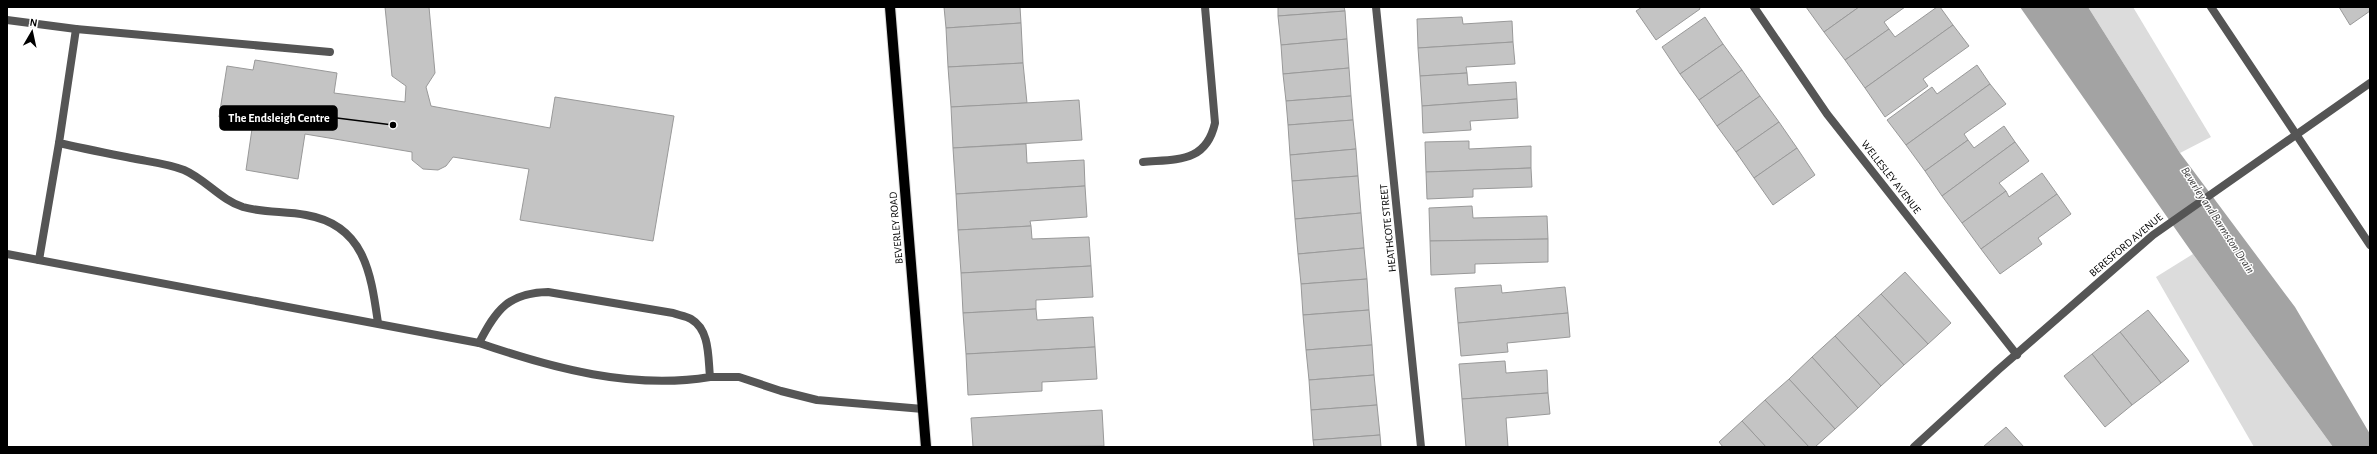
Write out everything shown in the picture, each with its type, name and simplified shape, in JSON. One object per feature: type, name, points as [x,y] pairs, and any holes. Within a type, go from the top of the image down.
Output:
[{"type":"main road","name":"BEVERLEY ROAD","points":[[890,7],[926,447]]},
{"type":"street","points":[[1144,162],[1184,159],[1198,152],[1213,134],[1215,123],[1205,7]]},
{"type":"street","name":"HEATHCOTE STREET","points":[[1376,7],[1421,447]]},
{"type":"street","name":"WELLESLEY AVENUE","points":[[1754,7],[1827,114],[2017,355]]},
{"type":"street","points":[[2211,7],[2370,245]]},
{"type":"street","points":[[7,20],[76,30],[330,52]]},
{"type":"street","points":[[39,260],[76,30]]},
{"type":"street","name":"BERESFORD AVENUE","points":[[1914,447],[2153,234],[2370,83]]},
{"type":"street","points":[[59,143],[169,166],[196,177],[242,207],[269,212],[306,215],[328,220],[342,228],[353,239],[364,258],[372,285],[378,323]]},
{"type":"street","points":[[7,254],[479,343],[542,364],[607,376],[684,381],[710,377],[739,377],[781,391],[817,400],[923,409]]},
{"type":"street","points":[[479,343],[499,309],[514,298],[531,292],[548,292],[672,313],[691,319],[702,329],[708,347],[710,377]]},
{"type":"shaded area","points":[[2088,7],[2133,7],[2211,137],[2180,153]]},
{"type":"shaded area","points":[[2193,254],[2333,447],[2254,447],[2156,277]]},
{"type":"water","name":"Beverley and Barmston Drain","points":[[2020,7],[2088,7],[2180,153],[2295,307],[2370,434],[2370,447],[2333,447],[2193,254]]},
{"type":"building","points":[[385,7],[429,7],[435,73],[426,87],[431,106],[550,128],[555,97],[674,116],[653,241],[520,220],[529,169],[453,157],[446,166],[438,170],[423,169],[412,160],[412,152],[305,134],[298,179],[246,170],[253,122],[219,117],[227,66],[253,70],[255,60],[337,73],[334,93],[405,102],[406,86],[392,76]]},
{"type":"building","points":[[944,7],[1020,7],[1021,23],[946,28]]},
{"type":"building","points":[[1278,7],[1344,7],[1345,11],[1278,16]]},
{"type":"building","points":[[1642,7],[1699,7],[1700,9],[1656,40],[1636,11]]},
{"type":"building","points":[[1806,7],[1859,7],[1824,32]]},
{"type":"building","points":[[1859,7],[1905,7],[1884,22],[1889,29],[1845,60],[1824,32]]},
{"type":"building","points":[[1937,7],[1940,7],[1953,25],[1865,88],[1845,60],[1889,29],[1895,37]]},
{"type":"building","points":[[2339,7],[2370,7],[2370,11],[2350,25]]},
{"type":"building","points":[[1345,11],[1347,39],[1281,45],[1278,16]]},
{"type":"building","points":[[1462,17],[1463,24],[1512,21],[1513,42],[1418,48],[1417,19]]},
{"type":"building","points":[[1705,17],[1723,44],[1680,74],[1662,47]]},
{"type":"building","points":[[1021,23],[1023,63],[948,67],[946,28]]},
{"type":"building","points":[[1953,25],[1969,46],[1923,79],[1928,86],[1885,117],[1865,88]]},
{"type":"building","points":[[1347,39],[1349,68],[1283,74],[1281,45]]},
{"type":"building","points":[[1513,42],[1515,64],[1466,67],[1467,73],[1420,76],[1418,48]]},
{"type":"building","points":[[1723,44],[1742,70],[1699,100],[1680,74]]},
{"type":"building","points":[[1023,63],[1027,103],[951,107],[948,67]]},
{"type":"building","points":[[1977,65],[1990,84],[1906,145],[1887,120],[1932,87],[1937,94]]},
{"type":"building","points":[[1349,68],[1351,96],[1286,101],[1283,74]]},
{"type":"building","points":[[1742,70],[1760,96],[1717,126],[1699,100]]},
{"type":"building","points":[[1467,73],[1468,85],[1516,82],[1517,99],[1422,106],[1420,76]]},
{"type":"building","points":[[1990,84],[2006,104],[1964,134],[1968,140],[1925,171],[1906,145]]},
{"type":"building","points":[[1351,96],[1353,120],[1288,125],[1286,101]]},
{"type":"building","points":[[1760,96],[1779,122],[1736,152],[1717,126]]},
{"type":"building","points":[[1517,99],[1518,118],[1470,121],[1471,130],[1423,133],[1422,106]]},
{"type":"building","points":[[1079,100],[1082,140],[953,148],[951,107]]},
{"type":"building","points":[[1353,120],[1356,149],[1290,155],[1288,125]]},
{"type":"building","points":[[1779,122],[1797,148],[1754,178],[1736,152]]},
{"type":"building","points":[[2004,126],[2015,142],[1942,196],[1925,171],[1968,140],[1974,148]]},
{"type":"building","points":[[1469,141],[1469,149],[1531,146],[1531,168],[1426,172],[1425,142]]},
{"type":"building","points":[[2015,142],[2029,161],[1999,183],[2006,191],[1962,223],[1942,196]]},
{"type":"building","points":[[1026,144],[1027,163],[1084,160],[1085,186],[956,194],[953,148]]},
{"type":"building","points":[[1797,148],[1815,175],[1773,205],[1754,178]]},
{"type":"building","points":[[1356,149],[1358,176],[1292,181],[1290,155]]},
{"type":"building","points":[[1531,168],[1532,187],[1473,189],[1473,197],[1427,199],[1426,172]]},
{"type":"building","points":[[2042,173],[2057,194],[1981,249],[1962,223],[2006,191],[2009,197]]},
{"type":"building","points":[[1358,176],[1361,213],[1295,219],[1292,181]]},
{"type":"building","points":[[1085,186],[1087,217],[1030,221],[1031,226],[958,230],[956,194]]},
{"type":"building","points":[[2057,194],[2071,214],[2038,238],[2042,244],[2000,274],[1981,249]]},
{"type":"building","points":[[1472,206],[1473,218],[1547,216],[1548,239],[1430,241],[1429,208]]},
{"type":"building","points":[[1361,213],[1364,248],[1298,254],[1295,219]]},
{"type":"building","points":[[1031,226],[1032,239],[1089,237],[1091,266],[961,273],[958,230]]},
{"type":"building","points":[[1548,239],[1548,262],[1475,264],[1475,273],[1431,275],[1430,241]]},
{"type":"building","points":[[1364,248],[1367,279],[1301,284],[1298,254]]},
{"type":"building","points":[[1091,266],[1093,297],[1036,300],[1036,309],[963,313],[961,273]]},
{"type":"building","points":[[1905,272],[1951,323],[1928,344],[1881,294]]},
{"type":"building","points":[[1367,279],[1369,310],[1303,315],[1301,284]]},
{"type":"building","points":[[1501,285],[1502,293],[1565,287],[1568,313],[1458,323],[1455,288]]},
{"type":"building","points":[[1881,294],[1928,344],[1904,365],[1858,315]]},
{"type":"building","points":[[1036,309],[1037,320],[1093,317],[1095,347],[966,354],[963,313]]},
{"type":"building","points":[[1369,310],[1372,345],[1306,350],[1303,315]]},
{"type":"building","points":[[2148,310],[2189,361],[2161,383],[2120,332]]},
{"type":"building","points":[[1568,313],[1570,337],[1507,343],[1508,352],[1461,356],[1458,323]]},
{"type":"building","points":[[1858,315],[1904,365],[1881,386],[1835,336]]},
{"type":"building","points":[[2120,332],[2161,383],[2132,405],[2092,354]]},
{"type":"building","points":[[1835,336],[1881,386],[1858,408],[1812,357]]},
{"type":"building","points":[[1372,345],[1374,375],[1309,380],[1306,350]]},
{"type":"building","points":[[1095,347],[1097,379],[1042,382],[1042,391],[968,395],[966,354]]},
{"type":"building","points":[[2092,354],[2132,405],[2105,427],[2064,376]]},
{"type":"building","points":[[1812,357],[1858,408],[1835,429],[1789,379]]},
{"type":"building","points":[[1505,361],[1506,373],[1547,370],[1548,393],[1462,399],[1459,364]]},
{"type":"building","points":[[1374,375],[1377,405],[1311,410],[1309,380]]},
{"type":"building","points":[[1789,379],[1835,429],[1815,447],[1809,447],[1765,400]]},
{"type":"building","points":[[1548,393],[1550,414],[1506,418],[1508,447],[1466,447],[1462,399]]},
{"type":"building","points":[[1765,400],[1809,447],[1766,447],[1742,421]]},
{"type":"building","points":[[1377,405],[1380,435],[1313,440],[1311,410]]},
{"type":"building","points":[[1102,410],[1104,446],[973,447],[971,418]]},
{"type":"building","points":[[1742,421],[1766,447],[1723,447],[1719,442]]},
{"type":"building","points":[[2006,427],[2024,447],[1983,447]]},
{"type":"building","points":[[1380,435],[1381,447],[1314,447],[1313,440]]},
{"type":"place","name":"The Endsleigh Centre","points":[[393,125]]}]
